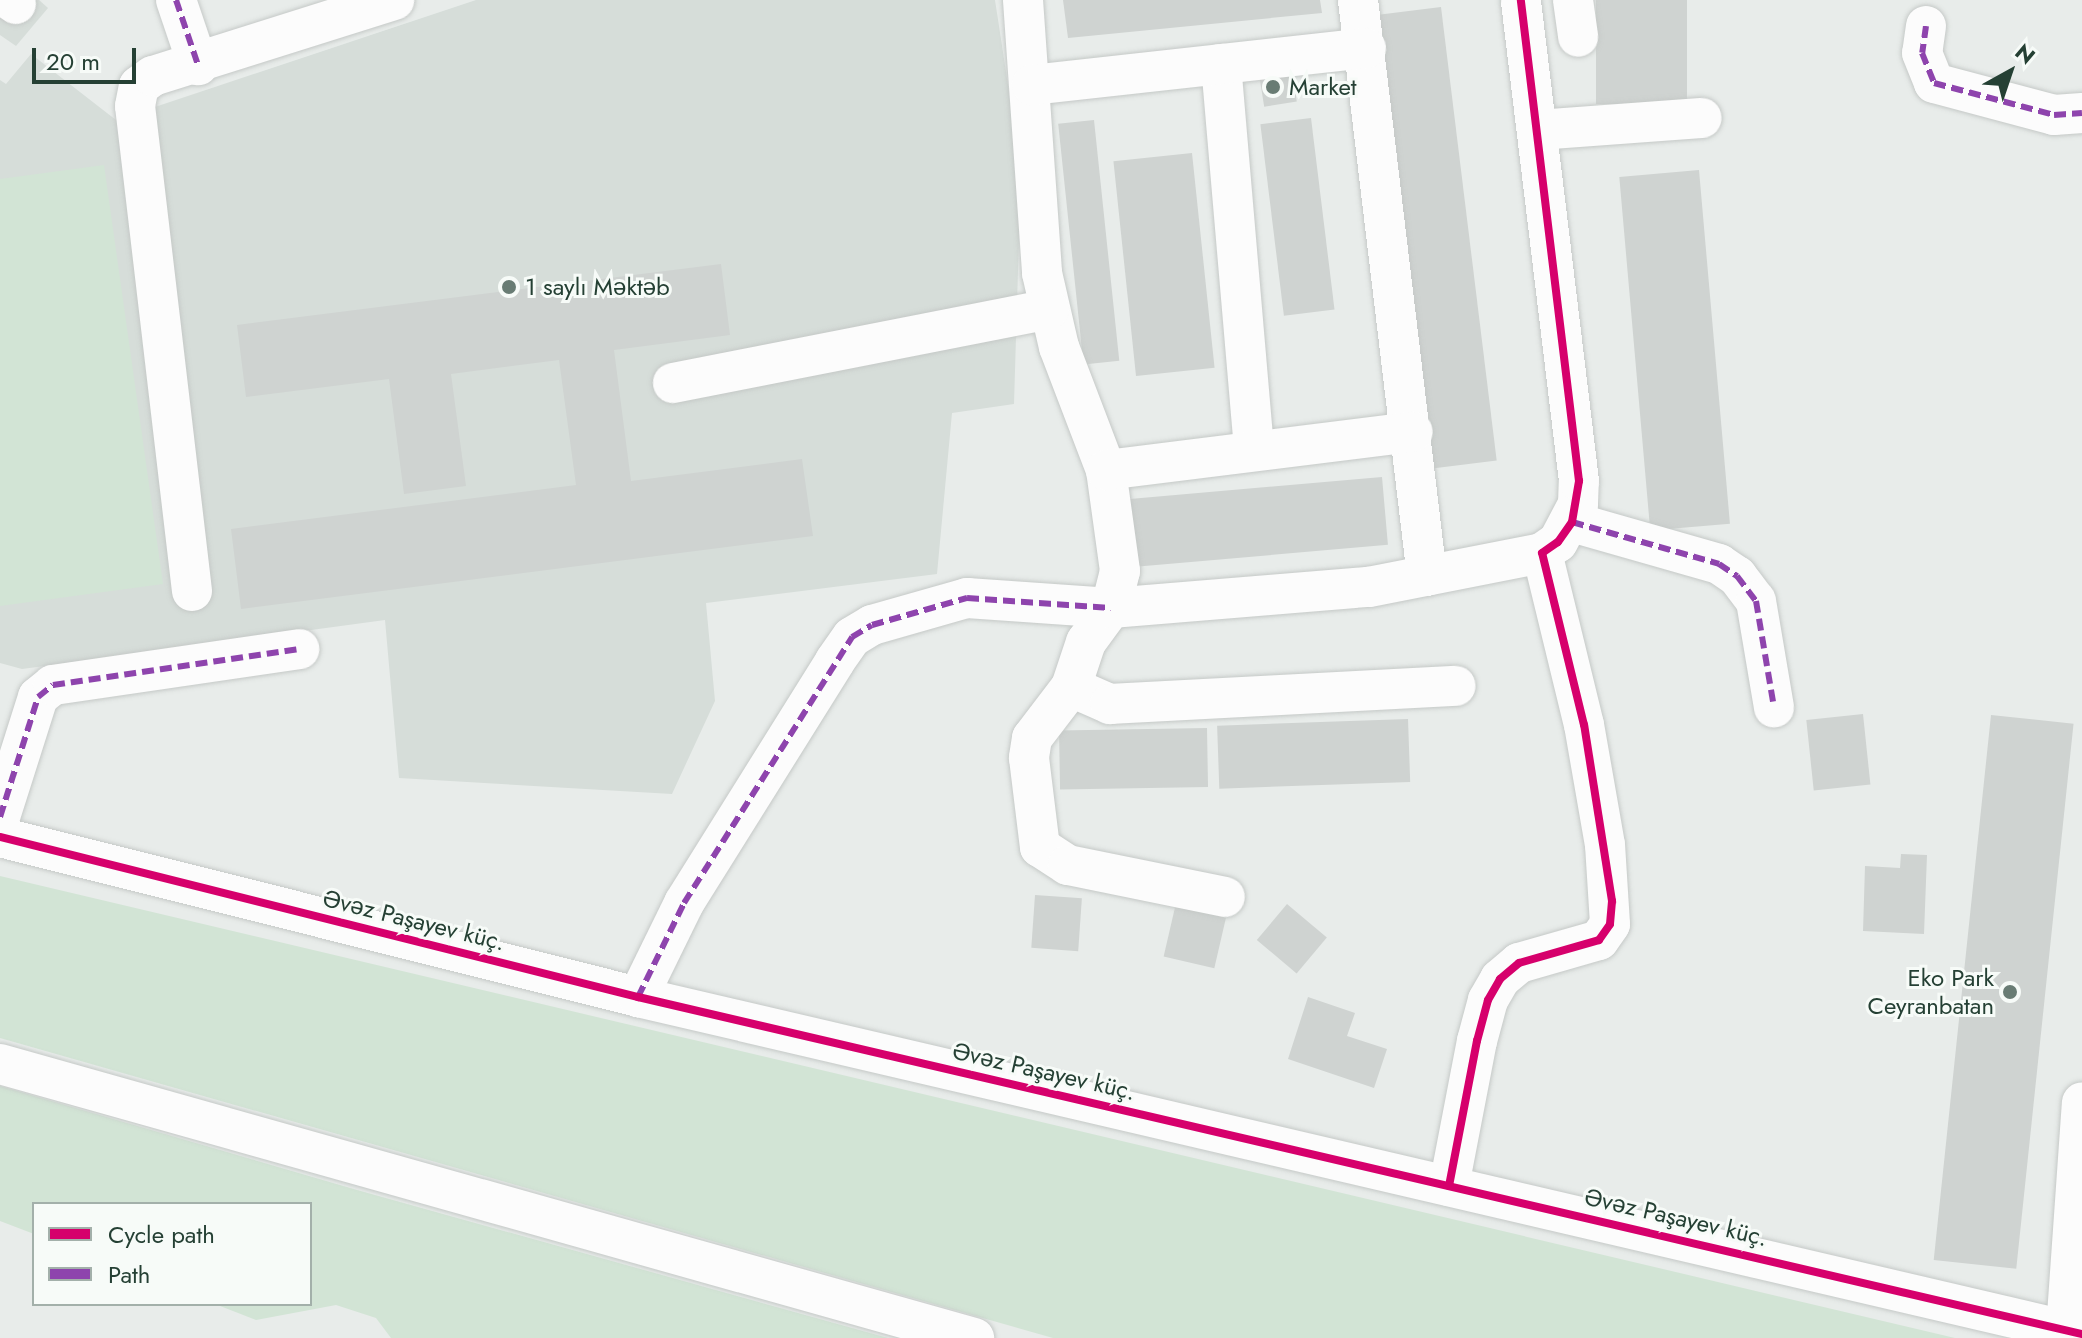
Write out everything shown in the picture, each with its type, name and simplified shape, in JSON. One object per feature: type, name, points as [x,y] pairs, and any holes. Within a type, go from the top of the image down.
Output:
[{"type":"street","points":[[176,0],[198,65]]},
{"type":"street","points":[[192,591],[135,106],[139,86],[153,76],[198,65],[394,0]]},
{"type":"street","points":[[1023,0],[1032,85],[1042,273],[1049,309],[1106,470],[1120,571],[1111,608],[1086,642],[1071,687],[1032,738],[1029,758],[1040,847],[1068,865],[1225,897]]},
{"type":"street","points":[[1358,0],[1413,432],[1427,576]]},
{"type":"street","points":[[638,997],[684,903],[852,637],[872,625],[967,598],[1111,608],[1369,587],[1542,553],[1558,542],[1572,522],[1579,481],[1521,0]]},
{"type":"street","points":[[1926,26],[1922,53],[1934,83],[2054,115],[2082,113]]},
{"type":"street","points":[[1032,85],[1366,48]]},
{"type":"street","points":[[1221,64],[1254,450]]},
{"type":"street","points":[[1537,130],[1702,118]]},
{"type":"street","points":[[673,383],[1049,309]]},
{"type":"street","points":[[1106,470],[1413,432]]},
{"type":"street","points":[[1572,522],[1719,564],[1737,576],[1756,601],[1774,707]]},
{"type":"street","points":[[1449,1186],[1477,1041],[1488,1000],[1500,979],[1519,963],[1599,940],[1610,924],[1605,845],[1584,725],[1542,553]]},
{"type":"street","points":[[0,817],[38,697],[53,685],[299,649]]},
{"type":"street","points":[[1071,687],[1110,704],[1456,686]]},
{"type":"street","name":"Əvəz Paşayev küç.","points":[[0,837],[638,997],[2074,1332]]},
{"type":"street","points":[[0,1064],[974,1338]]},
{"type":"street","points":[[2074,1332],[2082,1103]]},
{"type":"shaded area","points":[[0,0],[39,0],[48,8],[16,46],[0,35]]},
{"type":"shaded area","name":"1 saylı Məktəb","points":[[476,0],[995,0],[1021,170],[1014,404],[952,413],[937,574],[706,603],[715,701],[672,794],[399,778],[385,620],[22,669],[0,663],[0,80],[6,84],[31,54],[116,120]]},
{"type":"green space","points":[[104,165],[163,584],[0,606],[0,179]]},
{"type":"green space","points":[[0,876],[1955,1338],[1053,1338],[0,1038]]},
{"type":"green space","points":[[0,1086],[357,1190],[888,1338],[391,1338],[376,1318],[336,1305],[256,1320],[220,1306],[312,1306],[312,1202],[32,1202],[32,1233],[0,1221]]},
{"type":"building","points":[[1063,0],[1320,0],[1322,13],[1068,38]]},
{"type":"building","points":[[1596,0],[1687,0],[1687,104],[1596,104]]},
{"type":"building","points":[[1441,7],[1497,461],[1426,469],[1371,16]]},
{"type":"building","points":[[1291,65],[1297,102],[1264,107],[1258,70]]},
{"type":"building","points":[[1311,118],[1335,310],[1284,316],[1260,124]]},
{"type":"building","points":[[1094,120],[1119,361],[1083,364],[1058,124]]},
{"type":"building","points":[[1192,153],[1215,368],[1136,376],[1113,161]]},
{"type":"building","points":[[1699,170],[1730,524],[1650,531],[1619,177]]},
{"type":"building","points":[[721,264],[730,335],[614,350],[631,481],[802,459],[813,536],[241,609],[231,529],[576,485],[559,360],[451,374],[466,486],[404,494],[389,379],[246,397],[237,325]]},
{"type":"building","points":[[1382,477],[1388,545],[1133,567],[1127,499]]},
{"type":"building","points":[[1863,714],[1870,785],[1814,791],[1806,720]]},
{"type":"building","name":"Eko Park Ceyranbatan","points":[[1991,715],[2074,724],[2016,1269],[1934,1260]]},
{"type":"building","points":[[1408,719],[1410,782],[1219,789],[1217,726]]},
{"type":"building","points":[[1207,728],[1208,787],[1060,790],[1059,731]]},
{"type":"building","points":[[1901,854],[1927,855],[1924,934],[1863,931],[1865,866],[1900,868]]},
{"type":"building","points":[[1035,895],[1082,898],[1078,951],[1031,948]]},
{"type":"building","points":[[1176,903],[1227,915],[1214,968],[1164,957]]},
{"type":"building","points":[[1287,904],[1327,937],[1297,973],[1257,940]]},
{"type":"building","points":[[1308,997],[1355,1013],[1347,1036],[1387,1049],[1374,1088],[1288,1059]]},
{"type":"marked path","points":[[176,0],[198,65]]},
{"type":"marked path","points":[[1926,26],[1922,53],[1934,83],[2054,115],[2082,113]]},
{"type":"marked path","points":[[1572,522],[1719,564],[1737,576],[1756,601],[1774,707]]},
{"type":"marked path","points":[[638,997],[684,903],[852,637],[872,625],[967,598],[1111,608]]},
{"type":"marked path","points":[[0,817],[38,697],[53,685],[299,649]]},
{"type":"cycle path","points":[[1449,1186],[1477,1041],[1488,1000],[1500,979],[1519,963],[1599,940],[1610,924],[1612,901],[1584,725],[1542,553],[1558,542],[1572,522],[1579,481],[1521,0]]},
{"type":"cycle path","points":[[0,837],[638,997],[2082,1334]]},
{"type":"place","name":"Market","points":[[1273,87]]},
{"type":"place","name":"1 saylı Məktəb","points":[[509,287]]},
{"type":"place","name":"Eko Park Ceyranbatan","points":[[2010,992]]}]
